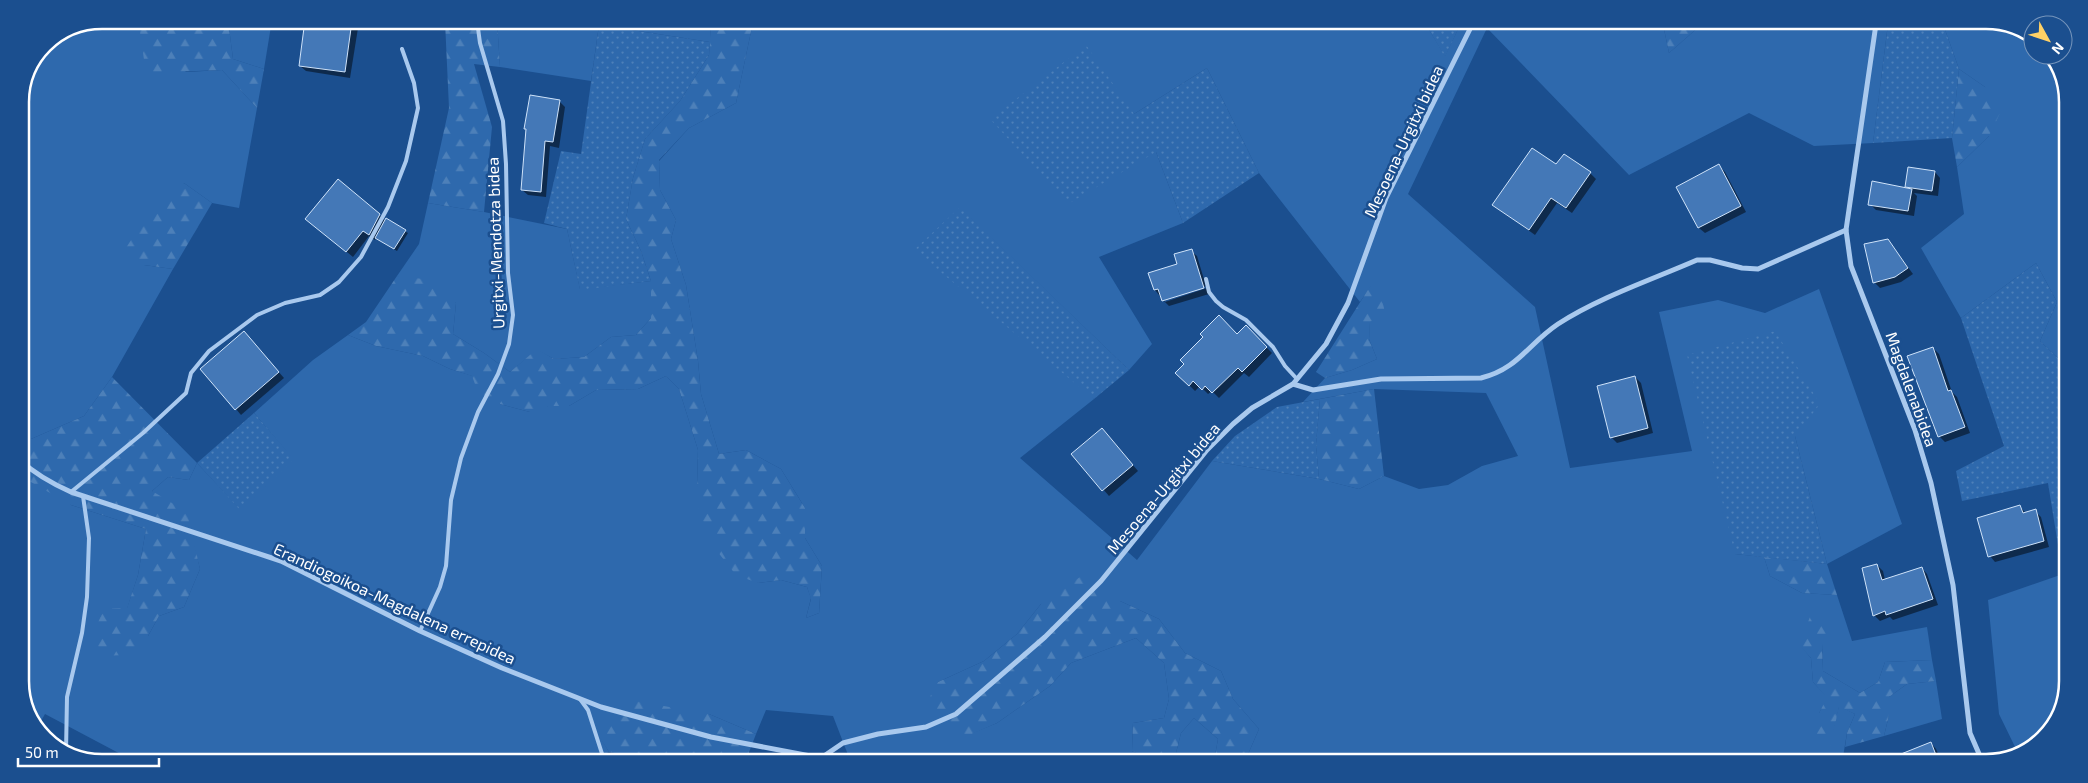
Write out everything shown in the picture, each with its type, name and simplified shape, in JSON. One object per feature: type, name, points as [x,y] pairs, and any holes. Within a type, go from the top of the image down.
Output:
[{"type":"street","name":"Mesoena-Urgitxi bidea","points":[[828,754],[843,742],[878,734],[926,727],[956,714],[1045,637],[1102,581],[1207,450],[1233,424],[1252,408],[1293,384],[1326,344],[1348,303],[1386,198],[1470,29]]},
{"type":"street","name":"Magdalenabidea","points":[[1875,29],[1846,230],[1852,266],[1915,430],[1931,483],[1953,585],[1970,734],[1979,754]]},
{"type":"street","points":[[1293,384],[1313,390],[1380,379],[1482,378],[1495,375],[1511,366],[1539,338],[1590,306],[1697,260],[1710,260],[1742,268],[1758,268],[1846,230]]},
{"type":"street","name":"Erandiogoikoa-Magdalena errepidea","points":[[29,469],[53,484],[71,492],[281,561],[420,632],[502,668],[601,707],[711,737],[797,754]]},
{"type":"lane","name":"Urgitxi-Mendotza bidea","points":[[420,632],[440,587],[446,566],[451,500],[460,458],[478,412],[498,374],[509,344],[513,315],[508,273],[506,164],[503,121],[480,43],[478,29]]},
{"type":"lane","points":[[71,492],[143,434],[186,393],[191,373],[210,351],[257,315],[285,303],[320,295],[339,282],[361,257],[388,207],[406,161],[418,108],[414,83],[402,49]]},
{"type":"lane","points":[[1206,279],[1209,292],[1216,301],[1223,308],[1246,320],[1273,347],[1285,366],[1297,378]]},
{"type":"lane","points":[[66,745],[67,697],[82,633],[86,597],[89,538],[83,496]]},
{"type":"lane","points":[[580,699],[588,710],[602,754]]},
{"type":"green space","points":[[101,29],[142,29],[186,72],[222,70],[257,108],[239,208],[212,203],[184,183],[144,265],[173,269],[112,377],[84,416],[31,439],[71,505],[146,529],[138,575],[127,609],[148,636],[159,616],[184,607],[200,569],[194,546],[152,491],[168,477],[189,480],[197,463],[241,510],[293,459],[254,413],[313,360],[348,335],[376,346],[423,356],[450,369],[473,376],[500,404],[530,412],[548,406],[569,406],[596,390],[638,389],[666,376],[679,389],[698,450],[697,486],[758,583],[781,580],[807,587],[811,598],[806,618],[819,613],[822,566],[805,538],[805,508],[781,469],[746,450],[719,454],[701,394],[698,361],[686,285],[671,239],[676,220],[660,190],[659,161],[689,128],[736,103],[752,29],[1429,29],[1445,56],[1458,29],[1487,29],[1408,194],[1535,307],[1570,468],[1692,451],[1659,312],[1718,300],[1765,313],[1819,289],[1902,524],[1827,564],[1795,436],[1774,331],[1735,554],[1764,557],[1770,576],[1802,593],[1837,595],[1852,641],[1927,627],[1932,660],[1885,662],[1878,682],[1860,693],[1823,671],[1822,644],[1800,645],[1811,658],[1813,682],[1828,698],[1819,713],[1827,754],[1248,754],[1259,729],[1233,699],[1221,671],[1185,653],[1159,619],[1120,601],[1041,604],[1017,634],[984,661],[938,682],[958,739],[997,723],[1050,686],[1071,663],[1136,638],[1164,663],[1169,699],[1164,718],[1133,723],[1132,751],[1138,754],[848,754],[833,716],[766,710],[756,734],[709,714],[596,730],[609,752],[604,754],[121,754],[45,714],[41,722],[30,696],[29,686],[30,87],[41,61],[61,41],[87,30]],"holes":[[[1207,68],[1259,173],[1360,302],[1371,286],[1369,339],[1377,359],[1352,370],[1325,378],[1303,402],[1374,389],[1486,393],[1518,456],[1482,466],[1448,485],[1419,489],[1384,476],[1359,489],[1319,479],[1212,461],[1137,560],[1020,458],[1094,399],[960,208],[1129,370],[1152,344],[1099,257],[1183,223],[1156,152],[1134,114]]]},
{"type":"green space","points":[[139,29],[229,29],[233,59],[264,69],[257,108],[222,70],[146,73]]},
{"type":"green space","points":[[229,29],[271,29],[264,69],[233,59]]},
{"type":"green space","points":[[445,29],[498,29],[500,67],[474,64],[492,127],[484,212],[428,203],[449,108]]},
{"type":"green space","points":[[498,29],[598,29],[591,81],[500,67]]},
{"type":"green space","points":[[598,29],[625,29],[710,42],[709,55],[680,101],[645,139],[633,178],[626,219],[641,251],[651,281],[580,290],[567,229],[544,223],[561,151],[581,154]]},
{"type":"green space","points":[[625,29],[711,29],[710,42]]},
{"type":"green space","points":[[711,29],[752,29],[736,103],[689,128],[659,160],[660,190],[676,220],[671,239],[686,285],[698,361],[701,394],[719,454],[746,450],[781,469],[805,508],[805,538],[822,566],[819,613],[806,618],[811,599],[807,587],[781,580],[758,583],[736,575],[717,551],[699,512],[697,486],[698,450],[679,389],[666,376],[638,389],[596,390],[569,406],[548,406],[533,424],[530,412],[500,404],[478,392],[472,376],[450,369],[423,356],[376,346],[348,335],[366,322],[397,276],[432,280],[456,303],[453,334],[510,372],[537,349],[554,359],[584,357],[611,337],[636,335],[651,318],[651,281],[641,251],[626,219],[633,178],[645,139],[680,101],[709,55]]},
{"type":"green space","points":[[1429,29],[1458,29],[1445,57]]},
{"type":"green space","points":[[1488,29],[1664,29],[1669,53],[1696,29],[1887,29],[1873,143],[1814,146],[1749,113],[1629,175]]},
{"type":"green space","points":[[1664,29],[1696,29],[1669,53]]},
{"type":"green space","points":[[1887,29],[1945,29],[1959,69],[1952,138],[1873,143]]},
{"type":"green space","points":[[1945,29],[2001,30],[2019,36],[2023,38],[2023,65],[2050,65],[2055,78],[2059,97],[2059,359],[2040,341],[2057,302],[2036,263],[1961,318],[1921,248],[1964,214],[1957,167],[1989,136],[1985,87],[1959,69]]},
{"type":"green space","points":[[1086,45],[1134,114],[1207,68],[1259,173],[1183,223],[1156,152],[1068,204],[990,119]]},
{"type":"green space","points":[[1959,69],[1985,87],[2003,107],[1989,136],[1957,167],[1952,138]]},
{"type":"green space","points":[[184,183],[212,203],[173,269],[144,265],[124,251],[157,200]]},
{"type":"green space","points":[[428,203],[567,229],[580,289],[651,281],[651,318],[636,335],[611,337],[584,357],[554,359],[537,350],[510,372],[453,334],[456,303],[397,276],[419,244]]},
{"type":"green space","points":[[960,207],[1129,370],[1094,399],[914,250]]},
{"type":"green space","points":[[2036,263],[2057,302],[2040,341],[2059,359],[2059,538],[2057,539],[2048,483],[1962,501],[1956,471],[2004,446],[1961,318]]},
{"type":"green space","points":[[1371,285],[1381,294],[1385,313],[1370,322],[1369,339],[1377,359],[1352,370],[1325,378],[1316,372]]},
{"type":"green space","points":[[1775,331],[1820,404],[1795,436],[1827,564],[1735,554],[1687,355]]},
{"type":"green space","points":[[112,377],[197,463],[189,480],[168,477],[152,491],[187,512],[200,569],[184,607],[159,616],[148,636],[125,655],[101,656],[94,631],[104,609],[127,608],[138,575],[146,529],[71,505],[29,481],[31,439],[84,416]]},
{"type":"green space","points":[[1374,389],[1384,476],[1359,489],[1319,479],[1316,444],[1320,399]]},
{"type":"green space","points":[[1320,399],[1316,444],[1319,479],[1212,461],[1235,436],[1277,407]]},
{"type":"green space","points":[[254,413],[294,459],[241,511],[197,463]]},
{"type":"green space","points":[[1764,557],[1827,564],[1837,595],[1802,593],[1770,576]]},
{"type":"green space","points":[[2059,575],[2058,696],[2052,714],[2044,726],[2035,736],[2016,748],[1999,714],[1988,600]]},
{"type":"green space","points":[[1080,577],[1120,601],[1159,619],[1185,653],[1221,671],[1233,699],[1259,729],[1248,754],[1215,754],[1218,739],[1194,718],[1181,733],[1176,754],[1138,754],[1132,751],[1133,723],[1164,718],[1169,699],[1164,663],[1136,638],[1071,663],[1050,686],[997,723],[958,740],[924,708],[938,682],[984,661],[1017,634],[1041,604]]},
{"type":"green space","points":[[1810,617],[1833,623],[1822,644],[1823,671],[1860,693],[1878,682],[1885,662],[1932,660],[1936,681],[1907,684],[1889,697],[1889,715],[1884,736],[1845,747],[1847,733],[1855,714],[1839,707],[1827,754],[1814,739],[1819,713],[1827,698],[1813,682],[1811,658],[1799,645]]},
{"type":"green space","points":[[1936,681],[1942,719],[1884,736],[1889,715],[1889,697],[1907,684]]},
{"type":"green space","points":[[624,699],[709,714],[756,734],[748,754],[620,754],[609,752],[595,730]]},
{"type":"green space","points":[[1839,706],[1855,714],[1847,733],[1844,754],[1827,754]]},
{"type":"green space","points":[[1194,718],[1218,739],[1215,754],[1176,754],[1181,733]]},
{"type":"building","points":[[304,29],[351,29],[345,72],[299,66]]},
{"type":"building","points":[[530,95],[560,100],[553,142],[545,141],[541,192],[521,190],[526,129],[524,129]]},
{"type":"building","points":[[1532,148],[1556,164],[1564,154],[1591,172],[1566,208],[1551,198],[1529,230],[1492,205]]},
{"type":"building","points":[[1719,164],[1741,206],[1698,228],[1676,187]]},
{"type":"building","points":[[1908,167],[1935,171],[1932,191],[1905,187]]},
{"type":"building","points":[[338,179],[380,214],[369,235],[363,231],[346,252],[305,219]]},
{"type":"building","points":[[1872,181],[1912,189],[1908,211],[1868,205]]},
{"type":"building","points":[[386,218],[406,230],[394,249],[375,238]]},
{"type":"building","points":[[1888,239],[1908,268],[1895,277],[1873,283],[1864,244]]},
{"type":"building","points":[[1192,249],[1204,288],[1162,301],[1158,289],[1154,290],[1148,273],[1177,264],[1174,254]]},
{"type":"building","points":[[1219,315],[1237,334],[1246,325],[1267,347],[1242,372],[1238,368],[1212,393],[1205,386],[1202,390],[1193,381],[1189,386],[1175,373],[1184,364],[1180,360],[1203,337],[1200,334]]},
{"type":"building","points":[[244,331],[279,372],[235,410],[200,369]]},
{"type":"building","points":[[1933,347],[1948,391],[1951,390],[1965,427],[1938,437],[1907,356]]},
{"type":"building","points":[[1635,376],[1648,428],[1610,438],[1597,386]]},
{"type":"building","points":[[1102,428],[1133,465],[1102,491],[1071,454]]},
{"type":"building","points":[[2020,505],[2023,513],[2036,509],[2044,541],[1988,557],[1977,518]]},
{"type":"building","points":[[1877,564],[1882,580],[1922,567],[1933,599],[1886,615],[1885,611],[1873,616],[1862,568]]},
{"type":"building","points":[[1931,742],[1936,754],[1901,754]]}]
